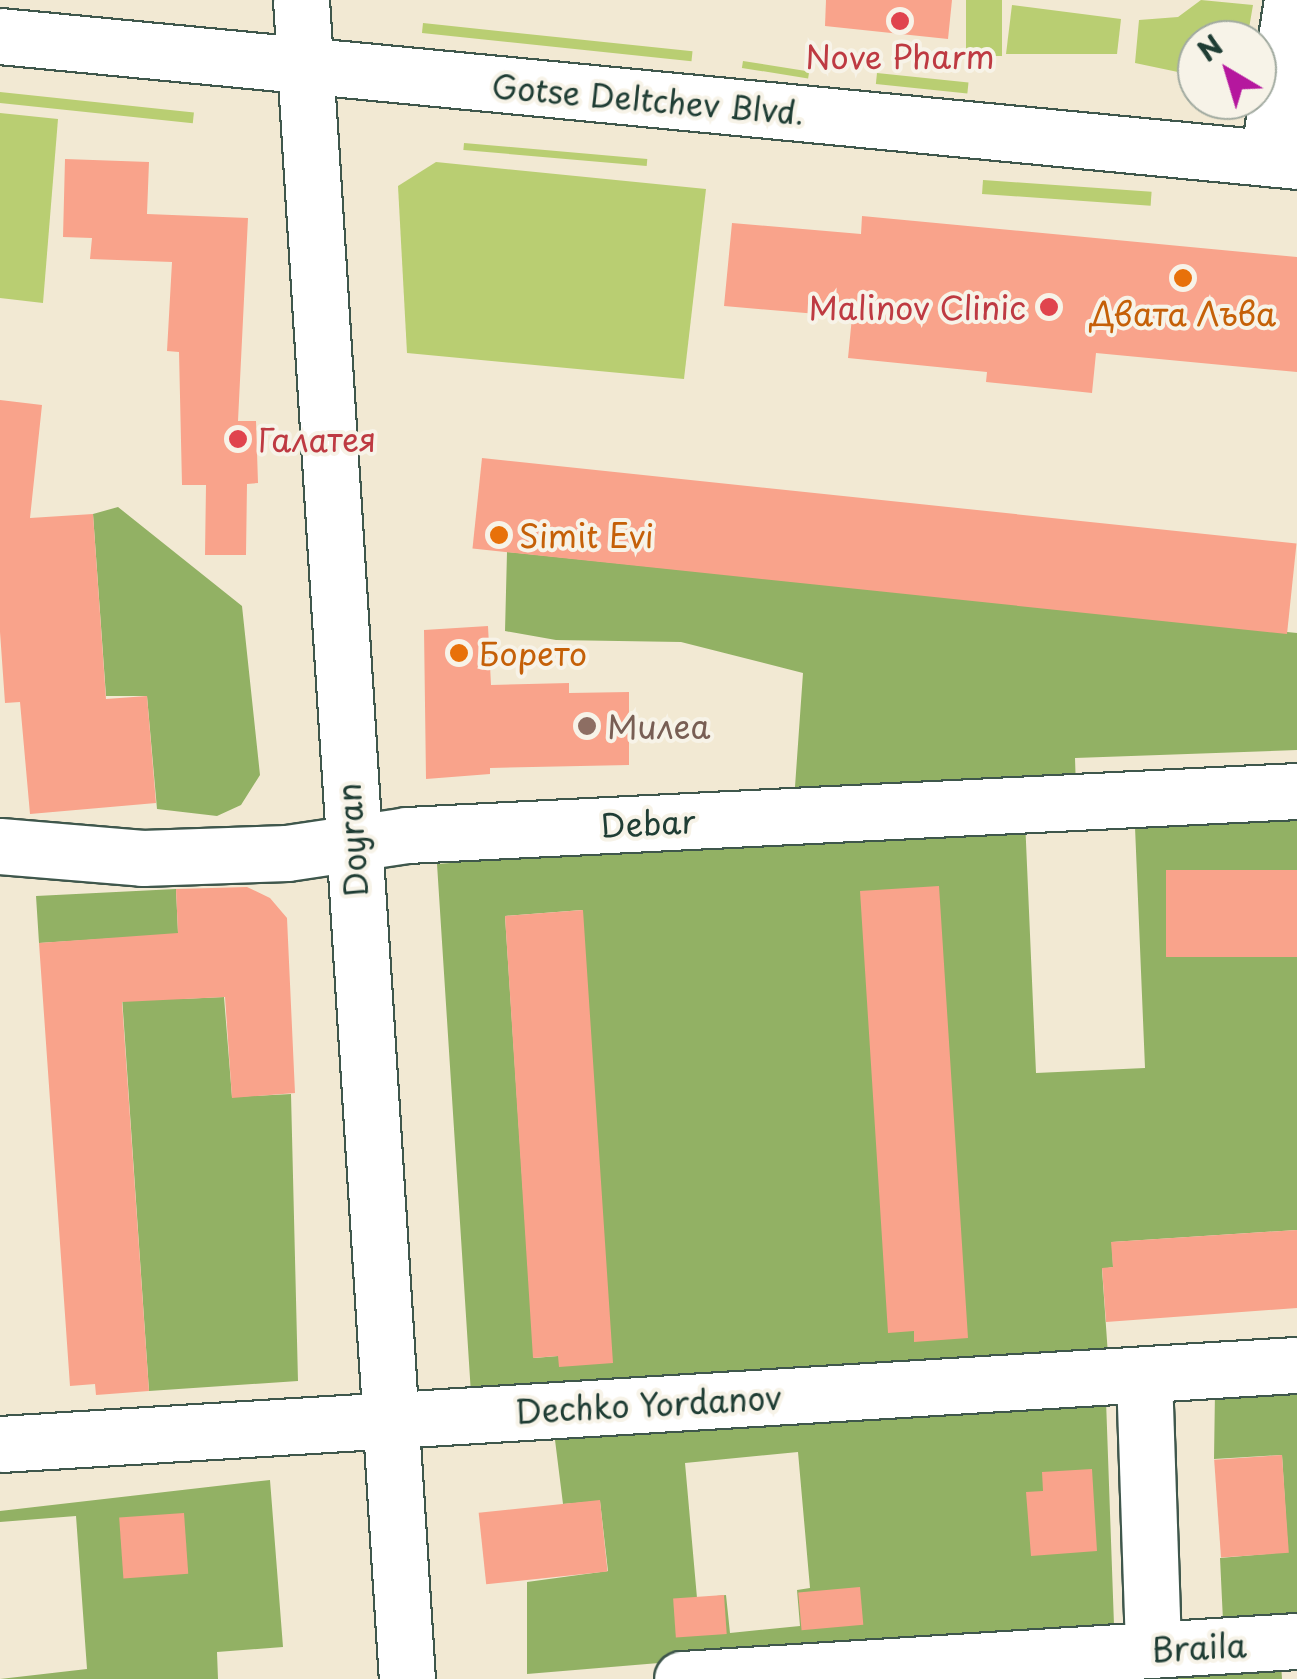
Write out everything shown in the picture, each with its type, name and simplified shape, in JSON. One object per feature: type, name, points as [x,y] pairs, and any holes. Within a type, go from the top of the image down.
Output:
[{"type":"street","name":"Doyran","points":[[301,0],[406,1679]]},
{"type":"street","points":[[1283,160],[1292,0]]},
{"type":"street","name":"Gotse Deltchev Blvd.","points":[[0,36],[1283,160]]},
{"type":"street","name":"Debar","points":[[0,846],[142,858],[287,852],[352,842],[1297,791]]},
{"type":"street","name":"Dechko Yordanov","points":[[0,1444],[1297,1366]]},
{"type":"street","points":[[1144,1375],[1152,1650]]},
{"type":"street","name":"Braila","points":[[682,1679],[1297,1641]]},
{"type":"green space","points":[[966,0],[1002,0],[1002,56],[966,56]]},
{"type":"green space","points":[[1201,0],[1253,5],[1250,20],[1177,20],[1177,72],[1135,63],[1139,20],[1178,17]]},
{"type":"green space","points":[[1012,5],[1121,19],[1117,54],[1006,54]]},
{"type":"green space","points":[[423,23],[693,51],[691,61],[422,33]]},
{"type":"green space","points":[[743,61],[809,71],[808,78],[742,68]]},
{"type":"green space","points":[[877,73],[968,83],[967,94],[876,84]]},
{"type":"green space","points":[[0,92],[194,112],[193,123],[0,103]]},
{"type":"green space","points":[[0,113],[58,119],[43,303],[0,298]]},
{"type":"green space","points":[[464,143],[647,159],[647,166],[463,150]]},
{"type":"green space","points":[[436,162],[706,189],[684,379],[407,353],[398,186]]},
{"type":"green space","points":[[983,180],[1152,192],[1151,206],[982,194]]},
{"type":"green space","points":[[118,507],[242,606],[260,775],[241,805],[217,816],[157,809],[147,696],[106,696],[93,514]]},
{"type":"green space","points":[[507,552],[1297,633],[1297,750],[1075,758],[1076,789],[794,801],[803,673],[681,642],[556,640],[505,631]]},
{"type":"green space","points":[[1025,819],[1036,1073],[1145,1068],[1135,827],[1297,819],[1297,1230],[1112,1242],[1113,1267],[1102,1269],[1108,1355],[471,1394],[437,864]],"holes":[[[582,910],[558,1356],[534,1358],[505,916]]]},
{"type":"green space","points":[[176,889],[181,999],[224,997],[232,1097],[291,1094],[298,1381],[149,1391],[118,938],[39,943],[36,896]]},
{"type":"green space","points":[[1297,1387],[1297,1614],[1223,1621],[1220,1558],[1288,1552],[1282,1455],[1214,1459],[1215,1391]]},
{"type":"green space","points":[[1106,1400],[1114,1625],[527,1674],[527,1582],[608,1571],[600,1501],[563,1504],[553,1424]],"holes":[[[798,1452],[810,1588],[797,1590],[800,1626],[730,1633],[726,1595],[697,1598],[685,1463]]]},
{"type":"green space","points":[[270,1480],[283,1647],[217,1652],[218,1679],[0,1679],[87,1669],[76,1516],[0,1522],[0,1511]]},
{"type":"green space","points":[[1281,1663],[1282,1679],[1125,1679]]},
{"type":"building","points":[[826,0],[952,0],[948,39],[825,26]]},
{"type":"building","points":[[65,159],[149,162],[147,214],[248,218],[238,421],[256,421],[258,483],[247,484],[246,555],[205,555],[206,485],[182,485],[179,352],[167,351],[172,262],[90,259],[92,238],[63,237]]},
{"type":"building","points":[[862,216],[1297,257],[1297,372],[1096,353],[1092,393],[986,382],[987,372],[848,358],[852,317],[724,306],[732,223],[861,234]]},
{"type":"building","points":[[0,400],[42,405],[30,518],[93,514],[106,699],[147,696],[156,803],[30,814],[20,702],[5,703],[0,632]]},
{"type":"building","points":[[482,458],[1297,544],[1287,634],[472,549]]},
{"type":"building","points":[[488,626],[491,685],[569,683],[569,693],[629,692],[629,765],[490,768],[490,774],[426,779],[424,630]]},
{"type":"building","points":[[1166,870],[1297,870],[1297,957],[1166,957]]},
{"type":"building","points":[[939,886],[968,1338],[914,1342],[914,1331],[888,1333],[860,891]]},
{"type":"building","points":[[247,887],[270,898],[287,918],[295,1093],[232,1098],[225,997],[122,1002],[149,1391],[96,1395],[95,1384],[70,1386],[39,943],[178,933],[176,889]]},
{"type":"building","points":[[583,910],[613,1363],[559,1367],[558,1356],[533,1358],[505,916]]},
{"type":"building","points":[[1297,1230],[1297,1308],[1106,1322],[1102,1268],[1113,1267],[1111,1242]]},
{"type":"building","points":[[1282,1455],[1289,1553],[1221,1558],[1214,1460]]},
{"type":"building","points":[[1092,1469],[1097,1551],[1031,1556],[1026,1492],[1043,1491],[1042,1472]]},
{"type":"building","points":[[600,1500],[608,1572],[486,1584],[479,1513]]},
{"type":"building","points":[[184,1513],[188,1574],[123,1578],[119,1518]]},
{"type":"building","points":[[860,1587],[863,1625],[802,1630],[798,1592]]},
{"type":"building","points":[[724,1595],[727,1634],[676,1637],[673,1599]]},
{"type":"place","name":"Nove Pharm","points":[[900,21]]},
{"type":"place","name":"Двата Лъва","points":[[1183,278]]},
{"type":"place","name":"Malinov Clinic","points":[[1049,307]]},
{"type":"place","name":"Галатея","points":[[238,439]]},
{"type":"place","name":"Simit Evi","points":[[499,535]]},
{"type":"place","name":"Борето","points":[[459,653]]},
{"type":"place","name":"Милеа","points":[[587,726]]}]
